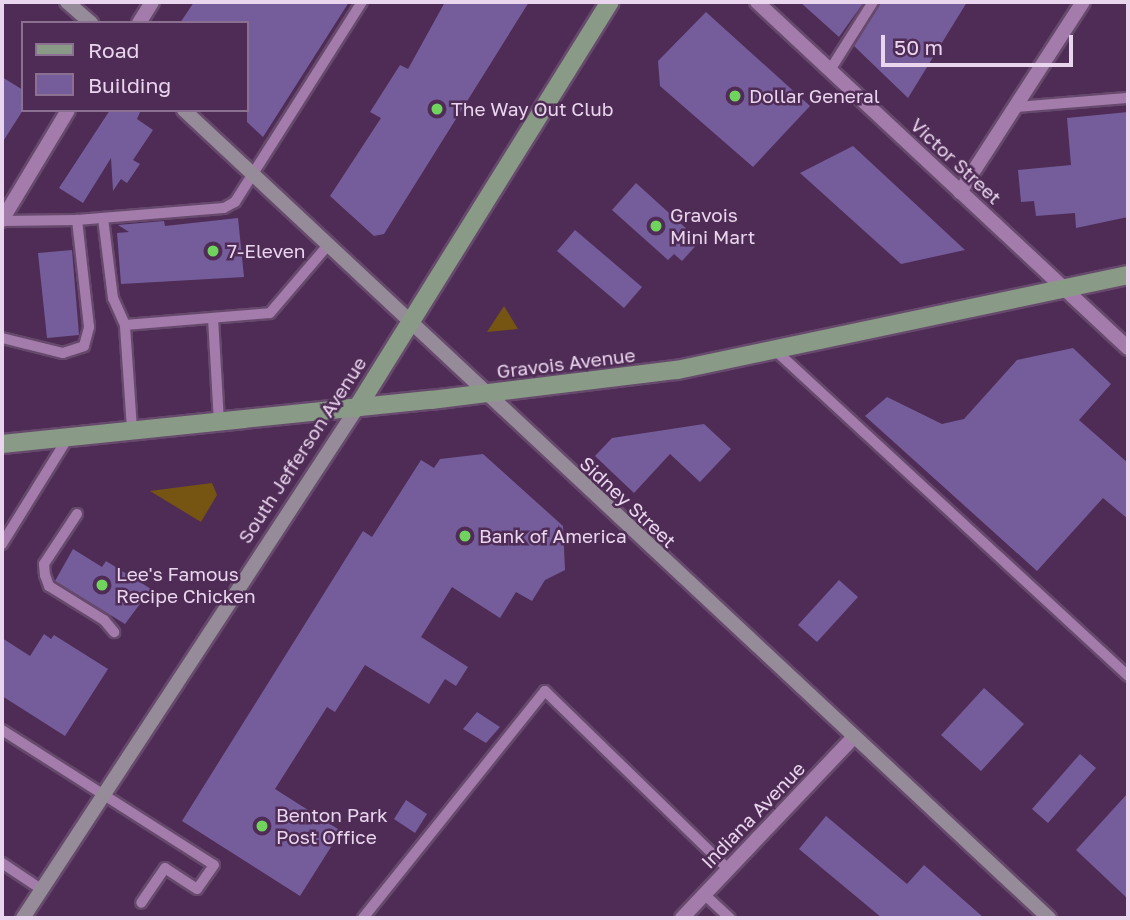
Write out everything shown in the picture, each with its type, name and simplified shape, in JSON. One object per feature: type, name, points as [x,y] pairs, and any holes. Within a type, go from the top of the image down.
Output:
[{"type":"main road","name":"South Jefferson Avenue","points":[[357,408],[610,2]]},
{"type":"main road","name":"Gravois Avenue","points":[[2,443],[357,408],[664,372],[776,351],[1128,275]]},
{"type":"street","points":[[67,2],[89,21]]},
{"type":"street","points":[[140,21],[152,2]]},
{"type":"street","name":"Victor Street","points":[[757,2],[1128,348]]},
{"type":"street","points":[[960,192],[1083,2]]},
{"type":"street","points":[[2,221],[67,112]]},
{"type":"street","name":"Sidney Street","points":[[186,112],[410,321],[484,394],[1049,918]]},
{"type":"street","name":"South Jefferson Avenue","points":[[23,918],[357,408]]},
{"type":"street","name":"Indiana Avenue","points":[[682,918],[853,738]]},
{"type":"lane","points":[[2,221],[103,218],[224,208],[235,202],[254,177],[362,2]]},
{"type":"lane","points":[[831,70],[873,2]]},
{"type":"lane","points":[[1015,107],[1128,98]]},
{"type":"lane","points":[[103,218],[113,298],[125,325],[132,429]]},
{"type":"lane","points":[[2,338],[63,353],[84,346],[89,327],[78,220]]},
{"type":"lane","points":[[125,325],[270,313],[328,245]]},
{"type":"lane","points":[[213,318],[219,421]]},
{"type":"lane","points":[[776,351],[1128,676]]},
{"type":"lane","points":[[2,544],[69,436]]},
{"type":"lane","points":[[77,514],[44,564],[45,575],[49,586],[104,620],[114,632]]},
{"type":"lane","points":[[363,918],[545,691],[728,869]]},
{"type":"lane","points":[[2,730],[214,865],[197,889],[165,868],[141,903]]},
{"type":"lane","points":[[2,863],[41,889]]},
{"type":"lane","points":[[704,894],[730,918]]},
{"type":"shaded area","points":[[504,306],[518,329],[487,332]]},
{"type":"shaded area","points":[[212,483],[217,495],[201,522],[150,491]]},
{"type":"building","points":[[194,2],[349,2],[263,137],[247,122],[248,21],[181,21]]},
{"type":"building","points":[[445,2],[529,2],[384,234],[374,236],[330,196],[381,118],[370,112],[400,65],[408,69]]},
{"type":"building","points":[[800,2],[864,2],[839,37]]},
{"type":"building","points":[[881,2],[967,2],[908,98],[854,46]]},
{"type":"building","name":"Dollar General","points":[[706,12],[810,106],[753,167],[660,86],[658,61]]},
{"type":"building","points":[[2,77],[21,89],[22,112],[2,143]]},
{"type":"building","points":[[109,112],[140,112],[137,119],[153,130],[133,160],[140,164],[127,183],[121,179],[113,191],[111,158],[83,203],[59,188]]},
{"type":"building","points":[[1128,112],[1128,217],[1076,228],[1075,213],[1036,216],[1034,201],[1021,202],[1018,170],[1071,165],[1067,118]]},
{"type":"building","points":[[853,146],[965,250],[901,264],[800,173]]},
{"type":"building","name":"Gravois Mini Mart","points":[[636,183],[700,241],[682,261],[674,254],[668,260],[612,210]]},
{"type":"building","points":[[238,218],[244,277],[121,284],[117,233],[129,232],[118,225],[164,221],[165,226]]},
{"type":"building","points":[[575,230],[642,287],[624,308],[557,251]]},
{"type":"building","points":[[72,250],[79,335],[47,338],[38,253]]},
{"type":"building","points":[[1073,348],[1111,384],[1079,420],[1128,463],[1128,519],[1103,498],[1037,571],[865,416],[887,397],[942,424],[964,419],[1017,360]]},
{"type":"building","points":[[704,424],[731,449],[700,482],[670,454],[634,493],[595,456],[612,438]]},
{"type":"building","points":[[483,454],[563,526],[565,570],[545,580],[532,601],[516,592],[500,618],[452,587],[421,637],[468,667],[456,686],[445,679],[429,704],[365,665],[335,712],[327,707],[275,789],[341,831],[300,896],[182,821],[363,531],[372,537],[421,460],[434,468],[440,459]]},
{"type":"building","name":"Lee's Famous Recipe Chicken","points":[[73,549],[102,567],[106,561],[151,589],[125,624],[55,581]]},
{"type":"building","points":[[839,580],[858,597],[817,642],[798,625]]},
{"type":"building","points":[[44,634],[51,639],[54,635],[108,669],[65,736],[2,696],[2,638],[30,656]]},
{"type":"building","points":[[984,688],[1024,724],[981,771],[941,735]]},
{"type":"building","points":[[477,712],[500,727],[486,743],[463,729]]},
{"type":"building","points":[[1080,754],[1096,768],[1048,823],[1032,809]]},
{"type":"building","points":[[1128,793],[1128,899],[1076,850]]},
{"type":"building","points":[[406,800],[427,814],[415,833],[394,819]]},
{"type":"building","points":[[826,816],[907,884],[924,865],[984,918],[882,918],[799,849]]},
{"type":"place","name":"Dollar General","points":[[735,96]]},
{"type":"place","name":"The Way Out Club","points":[[437,109]]},
{"type":"place","name":"Gravois Mini Mart","points":[[656,226]]},
{"type":"place","name":"7-Eleven","points":[[213,251]]},
{"type":"place","name":"Bank of America","points":[[465,536]]},
{"type":"place","name":"Lee's Famous Recipe Chicken","points":[[102,585]]},
{"type":"place","name":"Benton Park Post Office","points":[[262,826]]}]
